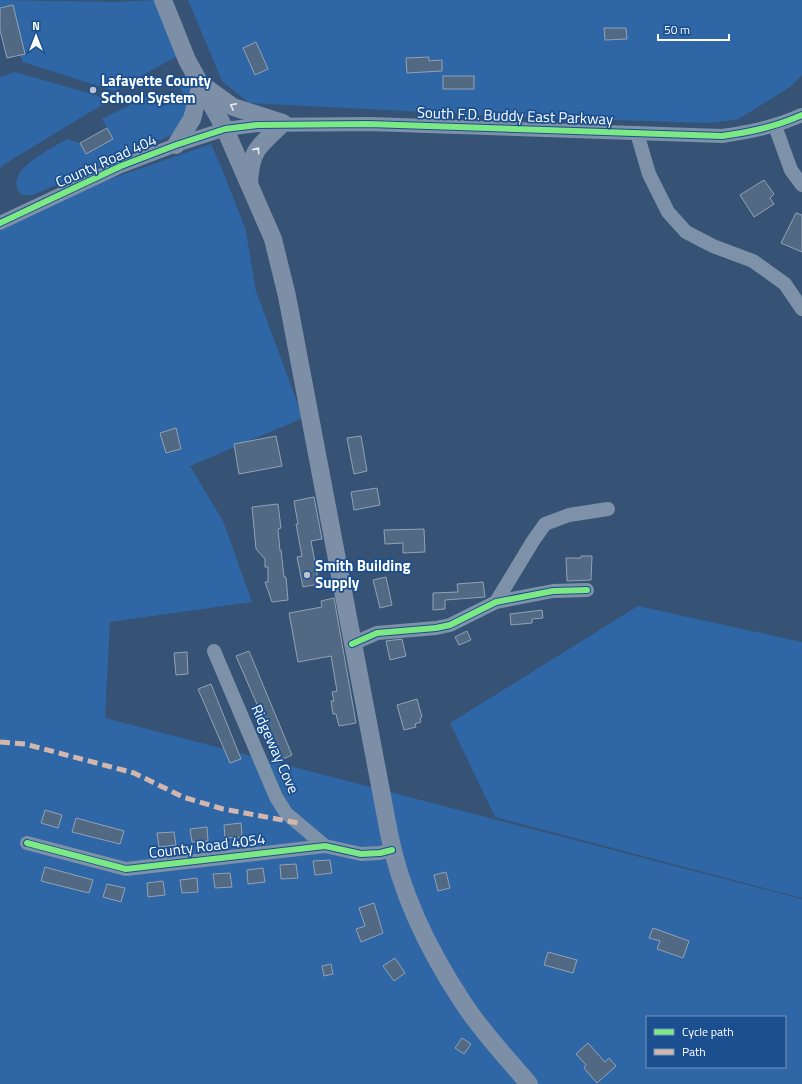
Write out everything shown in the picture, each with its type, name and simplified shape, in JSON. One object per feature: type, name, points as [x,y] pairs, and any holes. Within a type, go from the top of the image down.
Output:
[{"type":"main road","points":[[163,0],[187,60],[224,129],[273,239],[287,296],[392,850],[424,936],[452,985],[492,1043],[529,1084]]},
{"type":"main road","points":[[200,84],[233,108],[283,123],[254,153],[250,163],[249,185]]},
{"type":"main road","points":[[176,145],[192,119],[200,84]]},
{"type":"street","name":"South F.D. Buddy East Parkway","points":[[224,129],[257,124],[283,123],[369,124],[722,136],[752,132],[775,126],[802,115]]},
{"type":"street","points":[[775,126],[791,170],[802,185]]},
{"type":"street","name":"County Road 404","points":[[0,223],[121,166],[224,129]]},
{"type":"street","points":[[637,133],[649,174],[668,212],[686,232],[713,246],[753,261],[785,284],[802,309]]},
{"type":"street","points":[[496,602],[545,524],[569,515],[608,509]]},
{"type":"street","points":[[352,644],[377,633],[436,628],[450,625],[496,602],[553,591],[587,590]]},
{"type":"street","name":"Ridgeway Cove","points":[[214,651],[276,797],[286,813],[324,846]]},
{"type":"street","name":"County Road 4054","points":[[27,843],[126,869],[324,846],[361,854],[380,853],[392,850]]},
{"type":"shaded area","points":[[0,0],[115,2],[155,0],[181,54],[114,91],[23,62],[0,9]]},
{"type":"shaded area","points":[[188,0],[802,0],[802,75],[790,87],[739,119],[710,123],[522,117],[249,103],[222,81]]},
{"type":"shaded area","points":[[15,72],[95,95],[104,99],[105,103],[0,168],[0,77]]},
{"type":"shaded area","points":[[187,79],[196,88],[176,133],[33,195],[22,195],[17,186],[18,178],[22,170],[30,162],[67,139],[80,143],[86,154],[113,139],[102,119],[154,93],[161,107],[184,98],[178,81]]},
{"type":"shaded area","points":[[211,144],[246,231],[256,291],[303,418],[190,466],[223,521],[252,602],[110,622],[105,718],[802,899],[802,1084],[0,1084],[0,230],[107,180]]},
{"type":"shaded area","points":[[638,606],[802,642],[802,898],[495,817],[450,723]]},
{"type":"building","points":[[13,5],[25,54],[7,58],[0,30],[0,8]]},
{"type":"building","points":[[604,28],[626,28],[627,39],[605,40]]},
{"type":"building","points":[[256,42],[268,69],[255,75],[243,48]]},
{"type":"building","points":[[429,57],[429,61],[442,60],[442,71],[407,73],[406,58]]},
{"type":"building","points":[[443,76],[474,76],[474,89],[443,89]]},
{"type":"building","points":[[107,128],[113,139],[86,154],[80,143]]},
{"type":"building","points":[[764,180],[774,194],[770,198],[774,204],[754,217],[740,195]]},
{"type":"building","points":[[796,213],[802,215],[802,252],[781,243]]},
{"type":"building","points":[[176,428],[181,449],[166,453],[160,433]]},
{"type":"building","points":[[276,436],[282,466],[239,474],[234,444]]},
{"type":"building","points":[[361,436],[367,471],[354,474],[347,438]]},
{"type":"building","points":[[377,488],[380,505],[354,510],[351,492]]},
{"type":"building","points":[[314,497],[322,539],[311,541],[319,584],[303,587],[297,557],[302,556],[296,524],[298,524],[294,501]]},
{"type":"building","points":[[278,504],[281,528],[278,529],[280,551],[281,550],[284,577],[286,577],[288,600],[272,602],[265,582],[268,582],[268,567],[265,567],[265,559],[256,549],[252,507]]},
{"type":"building","points":[[424,529],[425,552],[403,553],[403,543],[385,544],[384,530]]},
{"type":"building","points":[[581,556],[592,556],[591,580],[567,581],[566,558],[581,558]]},
{"type":"building","points":[[386,577],[392,605],[380,608],[373,580]]},
{"type":"building","points":[[483,582],[485,597],[445,600],[445,609],[433,610],[433,593],[458,592],[457,584]]},
{"type":"building","points":[[334,598],[356,723],[339,726],[336,714],[333,714],[331,701],[334,701],[332,692],[337,691],[331,656],[298,662],[289,613],[322,607],[321,601]]},
{"type":"building","points":[[542,610],[543,618],[532,619],[532,623],[511,625],[510,614]]},
{"type":"building","points":[[467,631],[471,640],[459,645],[455,637]]},
{"type":"building","points":[[402,639],[406,656],[390,660],[386,641]]},
{"type":"building","points":[[249,651],[292,755],[281,760],[236,656]]},
{"type":"building","points":[[187,652],[188,674],[176,675],[174,653]]},
{"type":"building","points":[[211,684],[241,759],[230,763],[198,689]]},
{"type":"building","points":[[417,699],[422,717],[420,718],[421,722],[415,724],[416,727],[404,730],[397,705]]},
{"type":"building","points":[[45,810],[62,815],[58,828],[41,823]]},
{"type":"building","points":[[76,818],[124,831],[120,844],[72,832]]},
{"type":"building","points":[[241,823],[242,837],[225,838],[224,825]]},
{"type":"building","points":[[207,827],[208,841],[192,842],[190,829]]},
{"type":"building","points":[[174,832],[176,845],[159,847],[157,833]]},
{"type":"building","points":[[330,860],[332,873],[315,875],[313,861]]},
{"type":"building","points":[[296,864],[298,878],[281,879],[280,865]]},
{"type":"building","points":[[45,867],[93,880],[89,893],[41,881]]},
{"type":"building","points":[[263,868],[265,882],[248,884],[247,870]]},
{"type":"building","points":[[446,872],[450,888],[438,891],[434,875]]},
{"type":"building","points":[[230,873],[232,887],[215,888],[213,874]]},
{"type":"building","points":[[197,878],[198,892],[182,893],[180,880]]},
{"type":"building","points":[[163,881],[165,895],[148,897],[147,883]]},
{"type":"building","points":[[107,884],[125,888],[121,902],[103,897]]},
{"type":"building","points":[[374,903],[383,933],[361,942],[356,929],[365,926],[359,908]]},
{"type":"building","points":[[653,928],[689,941],[683,958],[657,949],[660,941],[649,938]]},
{"type":"building","points":[[548,952],[577,960],[573,973],[544,965]]},
{"type":"building","points":[[395,958],[405,973],[394,981],[383,966]]},
{"type":"building","points":[[331,964],[333,974],[324,976],[322,966]]},
{"type":"building","points":[[462,1038],[471,1044],[464,1054],[455,1048]]},
{"type":"building","points":[[588,1043],[605,1062],[609,1058],[616,1066],[597,1083],[584,1068],[586,1065],[576,1054]]},
{"type":"marked path","points":[[0,742],[25,744],[134,773],[183,797],[223,809],[298,823]]},
{"type":"cycle path","points":[[0,223],[121,166],[176,145],[225,129],[257,125],[369,124],[722,136],[743,133],[782,123],[802,115]]},
{"type":"cycle path","points":[[352,644],[377,633],[436,628],[450,625],[496,602],[553,591],[587,590]]},
{"type":"cycle path","points":[[27,843],[126,869],[325,846],[361,854],[380,853],[392,850]]},
{"type":"place","name":"Lafayette County School System","points":[[93,90]]},
{"type":"place","name":"Smith Building Supply","points":[[307,575]]}]
